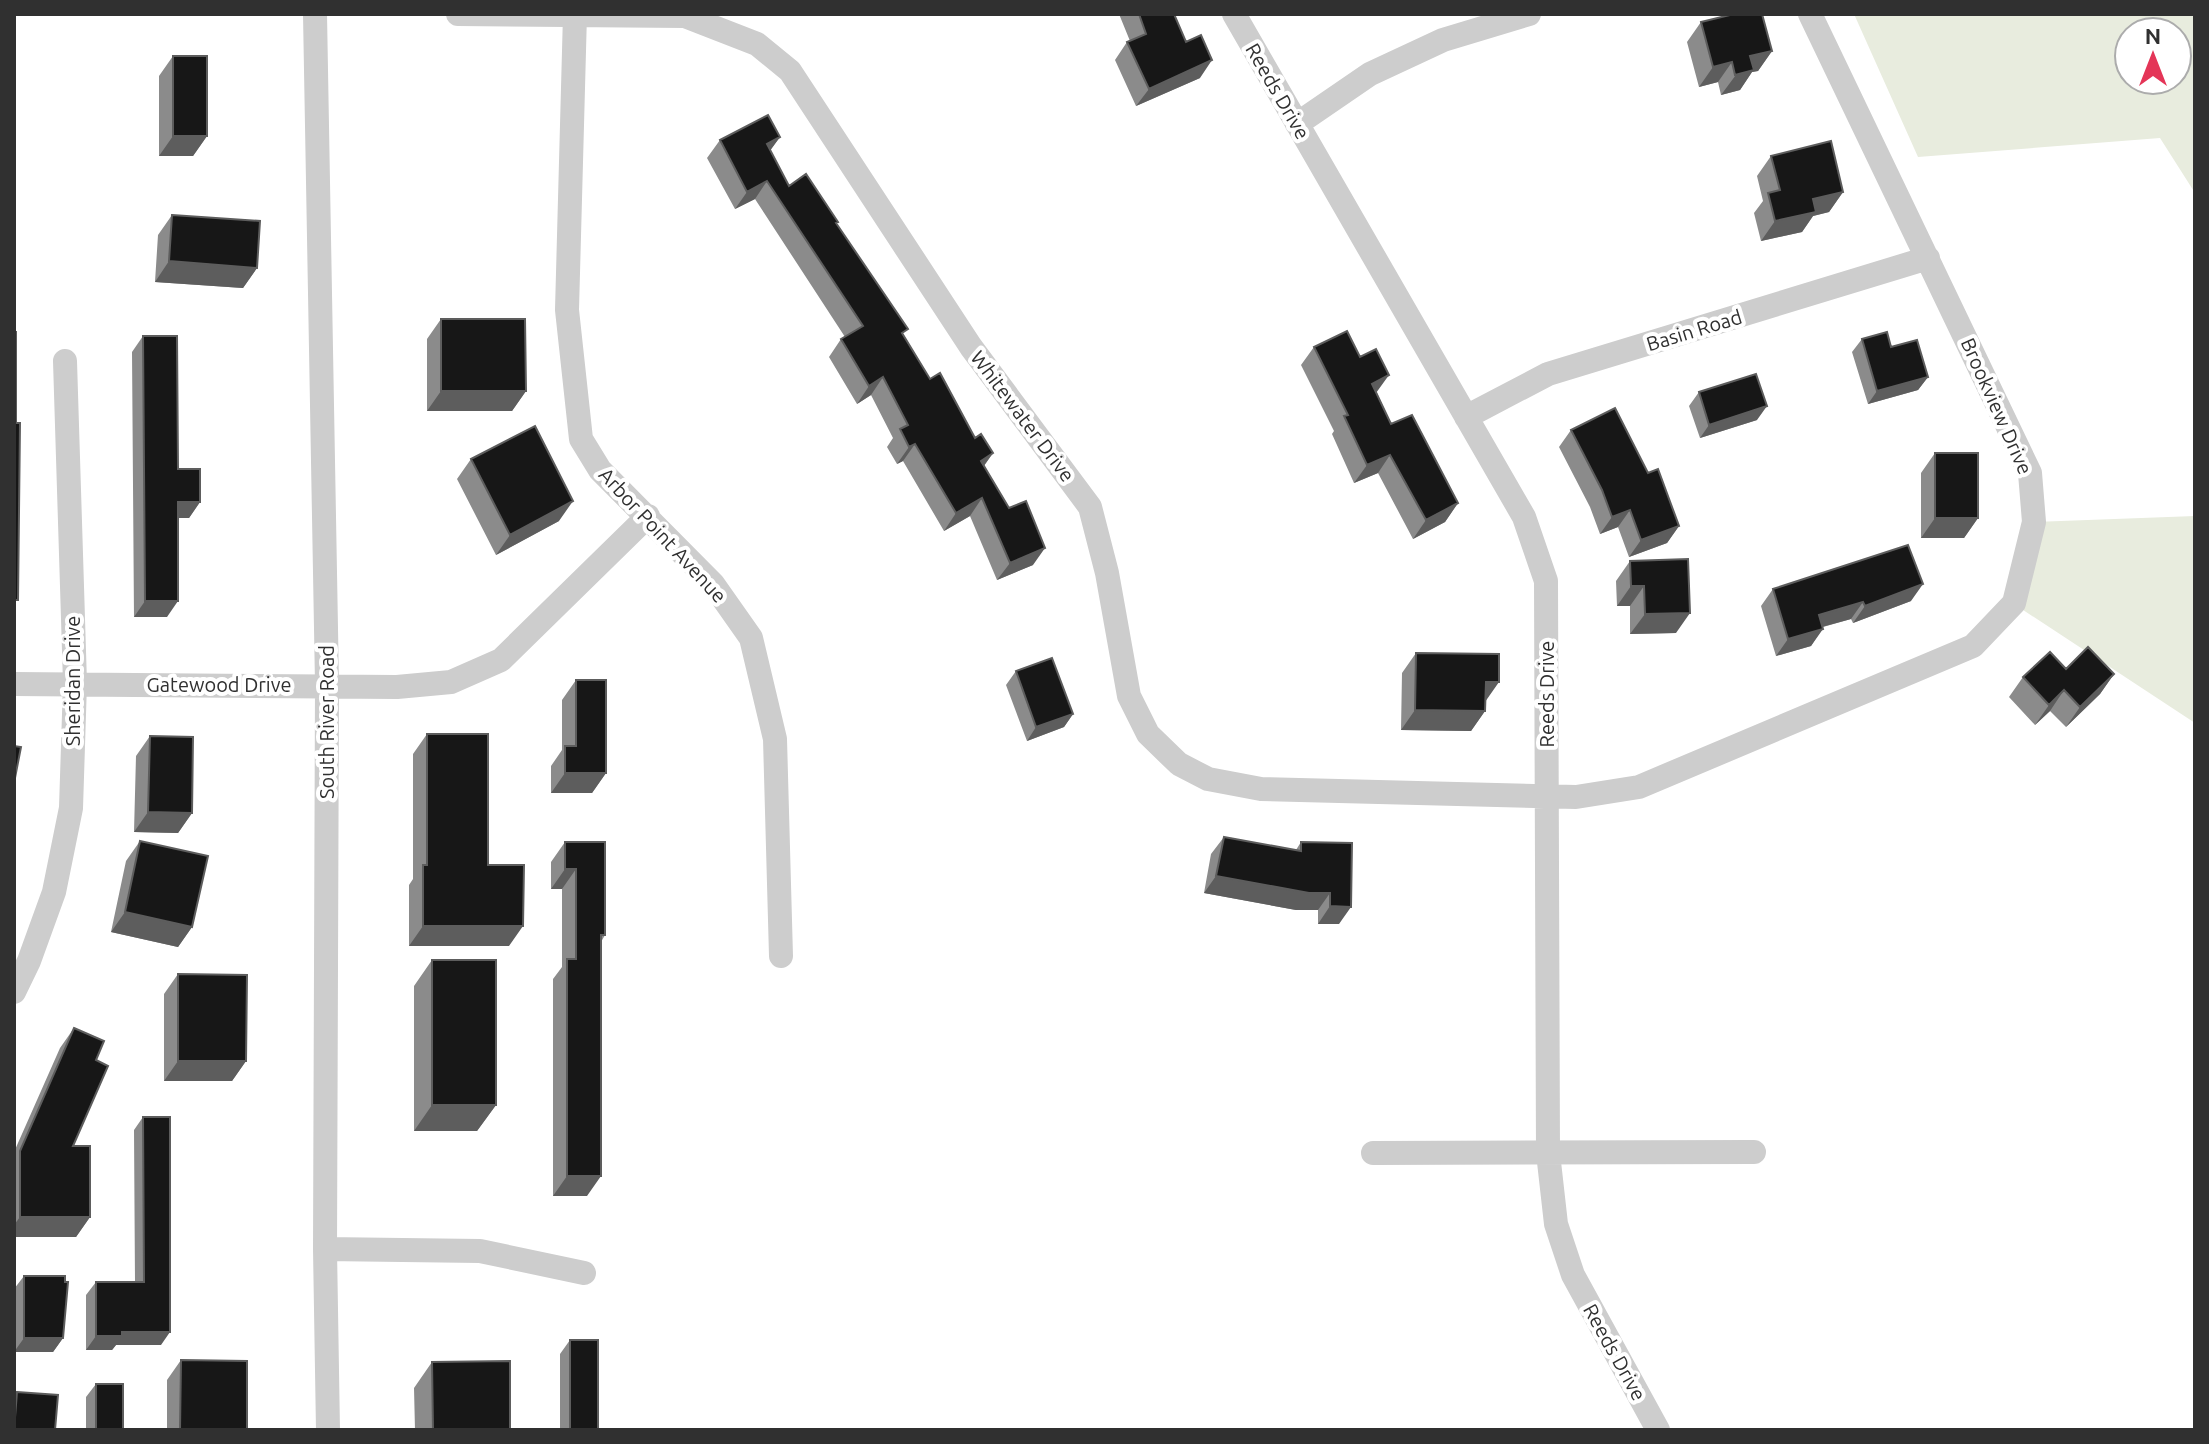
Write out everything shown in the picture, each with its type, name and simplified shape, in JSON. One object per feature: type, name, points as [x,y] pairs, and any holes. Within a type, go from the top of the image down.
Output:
[{"type":"street","name":"South River Road","points":[[315,14],[327,684],[325,1249],[328,1430]]},
{"type":"street","name":"Whitewater Drive","points":[[458,14],[685,16],[757,44],[790,71],[971,347],[1090,507],[1107,573],[1129,696],[1148,734],[1179,764],[1208,779],[1261,789],[1546,796]]},
{"type":"street","name":"Reeds Drive","points":[[1234,14],[1524,517],[1546,581],[1548,1153],[1556,1224],[1573,1275],[1658,1430]]},
{"type":"street","points":[[1297,124],[1370,74],[1443,40],[1529,14]]},
{"type":"street","name":"Brookview Drive","points":[[1546,796],[1576,797],[1639,787],[1973,646],[2014,603],[2034,522],[2030,473],[1810,14]]},
{"type":"street","name":"Arbor Point Avenue","points":[[575,15],[567,310],[581,439],[600,470],[713,584],[751,638],[775,739],[781,956]]},
{"type":"street","name":"Basin Road","points":[[1466,417],[1548,374],[1928,258]]},
{"type":"street","name":"Sheridan Drive","points":[[14,992],[29,961],[54,892],[71,808],[75,683],[65,361]]},
{"type":"street","name":"Gatewood Drive","points":[[14,684],[327,684],[397,687],[451,682],[501,660],[648,516]]},
{"type":"street","points":[[1373,1153],[1754,1152]]},
{"type":"street","points":[[325,1249],[480,1251],[584,1273]]},
{"type":"shaded area","points":[[1854,14],[2195,14],[2195,193],[2160,138],[1918,157]]},
{"type":"shaded area","points":[[2195,516],[2195,723],[2014,604],[2034,522]]},
{"type":"building","points":[[1139,14],[1174,14],[1186,42],[1201,35],[1212,60],[1149,89],[1127,42],[1146,34]]},
{"type":"building","points":[[1734,14],[1762,14],[1772,51],[1750,56],[1754,70],[1735,75],[1732,62],[1713,67],[1701,22]]},
{"type":"building","points":[[173,56],[207,56],[207,136],[173,136]]},
{"type":"building","points":[[768,115],[780,137],[767,144],[789,186],[806,174],[908,329],[902,333],[930,379],[940,373],[975,438],[981,434],[993,453],[981,461],[1009,508],[1026,501],[1045,548],[1010,563],[982,498],[956,513],[915,444],[909,447],[900,429],[908,425],[883,377],[869,386],[841,339],[863,326],[767,181],[747,192],[720,140]]},
{"type":"building","points":[[1831,141],[1843,192],[1813,199],[1816,212],[1775,221],[1768,193],[1780,190],[1771,156]]},
{"type":"building","points":[[172,215],[260,221],[257,268],[169,261]]},
{"type":"building","points":[[441,319],[525,319],[526,391],[441,391]]},
{"type":"building","points":[[1347,331],[1360,357],[1376,349],[1389,375],[1372,384],[1391,424],[1412,415],[1458,503],[1426,520],[1390,455],[1367,465],[1344,416],[1348,415],[1314,347]]},
{"type":"building","points":[[14,332],[16,423],[20,423],[18,600],[14,600]]},
{"type":"building","points":[[1887,332],[1891,347],[1917,340],[1928,377],[1877,391],[1862,339]]},
{"type":"building","points":[[143,336],[177,336],[178,469],[200,469],[200,502],[178,502],[178,601],[145,601]]},
{"type":"building","points":[[1756,374],[1767,406],[1709,425],[1699,392]]},
{"type":"building","points":[[1615,408],[1648,473],[1658,469],[1679,526],[1641,540],[1630,510],[1612,517],[1602,490],[1571,430]]},
{"type":"building","points":[[535,426],[573,501],[510,535],[471,459]]},
{"type":"building","points":[[1935,453],[1978,453],[1978,518],[1935,518]]},
{"type":"building","points":[[1908,545],[1923,584],[1865,606],[1863,602],[1819,615],[1823,629],[1788,639],[1773,589]]},
{"type":"building","points":[[1688,559],[1690,613],[1645,614],[1644,586],[1631,586],[1630,561]]},
{"type":"building","points":[[2088,647],[2114,674],[2080,707],[2064,690],[2049,705],[2023,677],[2050,652],[2066,669]]},
{"type":"building","points":[[1416,653],[1499,654],[1499,682],[1486,682],[1485,711],[1415,710]]},
{"type":"building","points":[[1052,658],[1073,714],[1036,727],[1016,671]]},
{"type":"building","points":[[576,680],[606,680],[606,773],[565,773],[565,746],[576,746]]},
{"type":"building","points":[[427,734],[488,734],[488,865],[524,865],[523,926],[423,926],[423,865],[427,865]]},
{"type":"building","points":[[150,736],[193,737],[192,813],[148,812]]},
{"type":"building","points":[[14,746],[21,747],[14,783]]},
{"type":"building","points":[[1224,837],[1301,851],[1301,842],[1352,843],[1351,907],[1330,906],[1330,893],[1309,893],[1216,876]]},
{"type":"building","points":[[140,841],[208,856],[192,927],[125,912]]},
{"type":"building","points":[[565,842],[605,842],[605,935],[601,935],[601,1176],[567,1176],[567,959],[576,959],[576,869],[565,869]]},
{"type":"building","points":[[432,960],[496,960],[496,1105],[432,1105]]},
{"type":"building","points":[[178,974],[247,975],[246,1061],[178,1061]]},
{"type":"building","points":[[74,1028],[104,1041],[96,1060],[108,1066],[73,1146],[90,1146],[90,1217],[20,1217],[20,1151]]},
{"type":"building","points":[[143,1117],[170,1117],[170,1332],[122,1332],[122,1336],[96,1336],[96,1282],[144,1282]]},
{"type":"building","points":[[24,1276],[65,1276],[65,1282],[68,1282],[63,1338],[24,1338]]},
{"type":"building","points":[[570,1340],[598,1340],[598,1430],[570,1430]]},
{"type":"building","points":[[181,1360],[247,1361],[247,1430],[180,1430]]},
{"type":"building","points":[[510,1361],[510,1430],[433,1430],[432,1362]]},
{"type":"building","points":[[96,1384],[123,1384],[123,1430],[96,1430]]},
{"type":"building","points":[[17,1392],[58,1395],[55,1430],[14,1430]]}]
